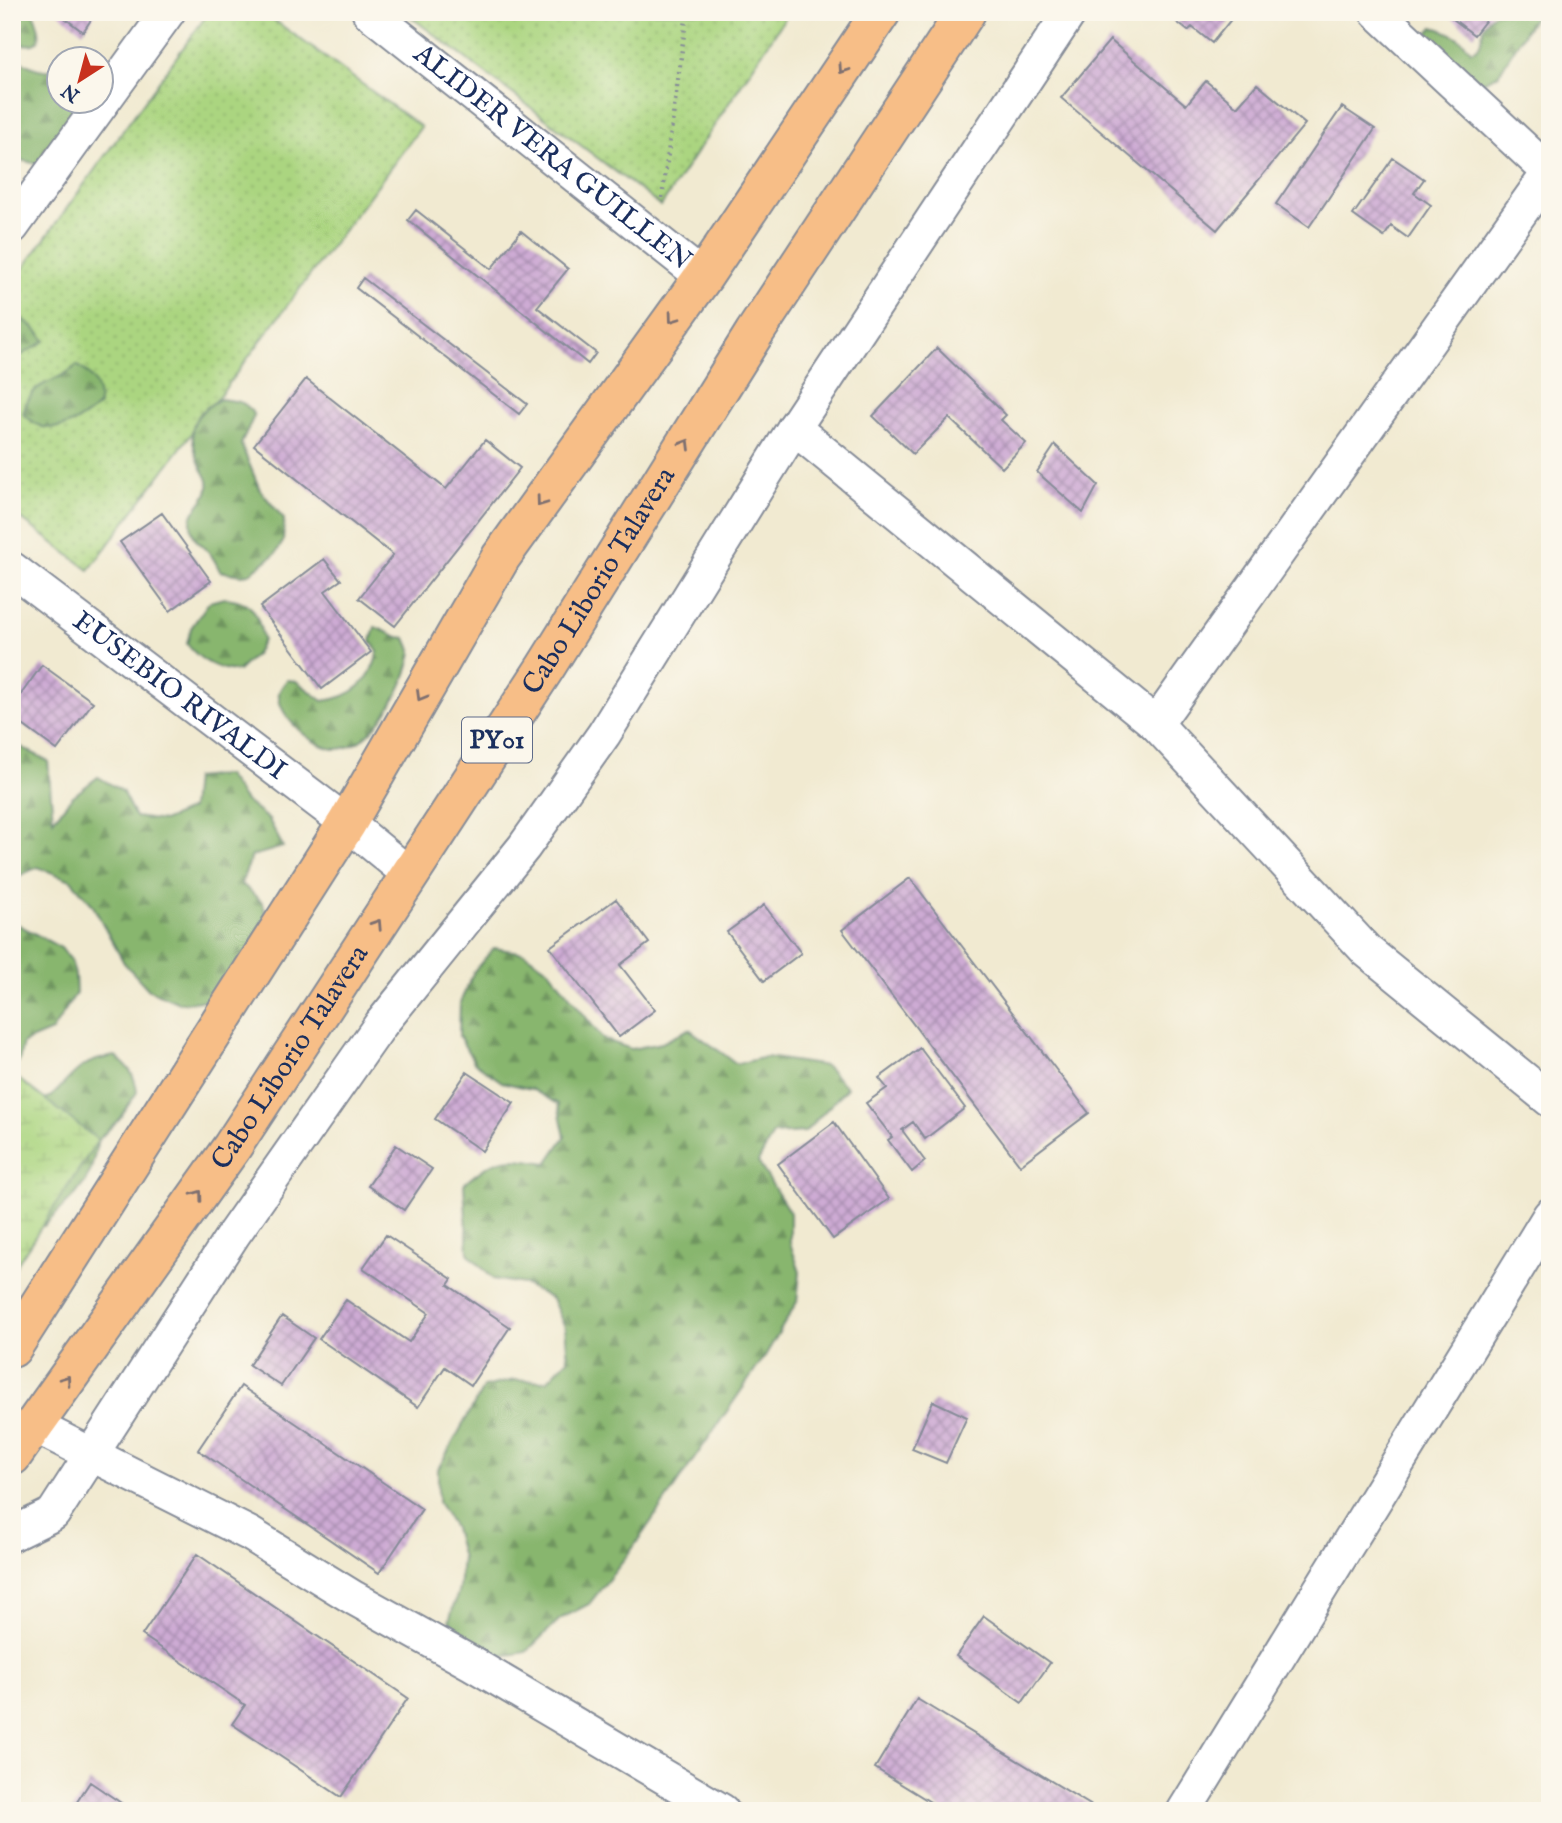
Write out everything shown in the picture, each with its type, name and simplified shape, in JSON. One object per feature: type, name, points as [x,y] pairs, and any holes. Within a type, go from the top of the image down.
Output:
[{"type":"highway","points":[[12,1348],[347,823],[501,557],[703,277],[881,12]]},
{"type":"highway","name":"Cabo Liborio Talavera","points":[[12,1456],[232,1147],[566,635],[755,331],[966,12]]},
{"type":"street","points":[[12,227],[168,12]]},
{"type":"street","name":"ALIDER VERA GUILLEN","points":[[369,12],[703,277]]},
{"type":"street","points":[[12,1534],[52,1514],[93,1455],[233,1235],[373,1035],[524,847],[604,734],[794,428],[1070,12]]},
{"type":"street","points":[[1156,724],[1550,172],[1377,12]]},
{"type":"street","points":[[794,428],[1156,724],[1367,951],[1550,1100]]},
{"type":"street","name":"EUSEBIO RIVALDI","points":[[12,569],[347,823],[409,874]]},
{"type":"street","points":[[1184,1811],[1550,1215]]},
{"type":"street","points":[[33,1426],[250,1534],[354,1598],[471,1663],[722,1811]]},
{"type":"path","points":[[661,206],[687,12]]},
{"type":"green space","points":[[12,12],[33,12],[40,34],[36,43],[13,42]]},
{"type":"green space","points":[[209,12],[263,12],[421,127],[89,570],[12,512],[12,284]]},
{"type":"green space","points":[[414,12],[789,12],[661,206],[411,17]]},
{"type":"green space","points":[[1495,12],[1537,12],[1498,75],[1468,89],[1427,50],[1428,33],[1433,27],[1449,33],[1459,38],[1471,51],[1480,44],[1485,25]]},
{"type":"green space","points":[[12,57],[46,70],[46,116],[75,116],[42,165],[20,160],[12,153]]},
{"type":"green space","points":[[12,315],[31,325],[45,341],[12,361]]},
{"type":"green space","points":[[77,365],[94,382],[99,405],[80,419],[50,428],[39,426],[23,414],[27,402],[38,388]]},
{"type":"green space","points":[[220,399],[244,404],[254,416],[241,444],[260,490],[284,519],[283,542],[275,554],[249,574],[220,571],[210,553],[195,538],[191,527],[194,512],[208,489],[194,445],[193,427],[201,413]]},
{"type":"green space","points":[[224,598],[248,605],[259,622],[263,640],[256,654],[238,671],[210,664],[187,644],[191,628],[209,602]]},
{"type":"green space","points":[[375,627],[406,638],[412,652],[403,681],[386,712],[364,738],[351,746],[328,748],[309,738],[290,721],[280,702],[280,689],[287,680],[296,681],[323,701],[352,692],[366,680],[375,663],[378,652],[371,641]]},
{"type":"green space","points":[[21,747],[48,761],[53,820],[72,797],[98,777],[122,791],[135,817],[163,821],[191,809],[194,778],[226,775],[245,801],[269,820],[283,847],[252,856],[241,883],[263,903],[271,935],[256,959],[211,1000],[179,1003],[149,990],[124,963],[92,904],[71,880],[38,867],[12,879],[12,748]]},
{"type":"green space","points":[[12,923],[61,948],[71,960],[76,993],[52,1031],[23,1043],[19,1061],[12,1069]]},
{"type":"green space","points":[[494,948],[524,953],[549,970],[603,1039],[631,1049],[662,1043],[689,1029],[737,1064],[766,1057],[826,1066],[847,1088],[805,1132],[773,1134],[758,1162],[790,1213],[790,1243],[800,1272],[797,1302],[765,1356],[628,1555],[589,1604],[560,1619],[526,1652],[503,1656],[475,1642],[449,1621],[459,1589],[462,1558],[454,1528],[438,1502],[438,1469],[484,1387],[515,1380],[547,1381],[568,1359],[565,1327],[552,1299],[524,1284],[493,1279],[468,1253],[464,1184],[485,1168],[502,1160],[521,1159],[547,1163],[565,1137],[558,1104],[531,1089],[502,1082],[474,1062],[459,1036],[460,1003],[474,971]]},
{"type":"green space","points":[[115,1056],[130,1072],[137,1092],[119,1119],[98,1140],[91,1170],[85,1182],[44,1226],[12,1223],[12,1091],[33,1105],[42,1102],[86,1065]]},
{"type":"green space","points":[[12,1074],[98,1140],[12,1272]]},
{"type":"building","points":[[57,12],[96,12],[83,32]]},
{"type":"building","points":[[1164,12],[1237,12],[1212,43],[1192,27],[1188,31]]},
{"type":"building","points":[[1444,12],[1492,12],[1474,35]]},
{"type":"building","points":[[1110,40],[1186,105],[1206,81],[1237,107],[1257,84],[1305,124],[1217,230],[1061,98]]},
{"type":"building","points":[[1342,107],[1375,129],[1309,227],[1276,204]]},
{"type":"building","points":[[1393,158],[1424,179],[1414,193],[1431,205],[1408,238],[1391,226],[1384,237],[1353,215]]},
{"type":"building","points":[[416,210],[491,269],[521,231],[568,269],[537,307],[596,353],[588,364],[408,220]]},
{"type":"building","points":[[363,278],[527,404],[519,414],[356,288]]},
{"type":"building","points":[[937,348],[1006,415],[1001,420],[1026,443],[1002,468],[949,418],[913,454],[873,416]]},
{"type":"building","points":[[306,379],[446,489],[485,440],[520,468],[395,626],[359,598],[393,555],[254,445]]},
{"type":"building","points":[[1055,445],[1098,485],[1083,513],[1037,472]]},
{"type":"building","points":[[162,513],[211,581],[170,611],[120,542]]},
{"type":"building","points":[[324,559],[341,580],[325,591],[371,652],[322,689],[260,607]]},
{"type":"building","points":[[42,665],[93,702],[57,750],[12,717],[12,707]]},
{"type":"building","points":[[910,878],[1089,1113],[1020,1165],[842,930]]},
{"type":"building","points":[[616,899],[649,943],[620,965],[655,1010],[619,1037],[550,947]]},
{"type":"building","points":[[764,905],[801,953],[764,981],[727,932]]},
{"type":"building","points":[[920,1048],[965,1108],[925,1139],[913,1122],[902,1130],[925,1161],[912,1172],[888,1140],[892,1137],[866,1103],[887,1088],[879,1078]]},
{"type":"building","points":[[467,1072],[514,1103],[482,1151],[435,1119]]},
{"type":"building","points":[[834,1122],[889,1199],[833,1239],[778,1164]]},
{"type":"building","points":[[396,1145],[432,1169],[404,1210],[368,1186]]},
{"type":"building","points":[[386,1235],[452,1279],[448,1285],[510,1327],[471,1385],[445,1367],[418,1407],[319,1339],[346,1300],[409,1342],[429,1313],[363,1268]]},
{"type":"building","points":[[282,1316],[314,1338],[281,1386],[249,1365]]},
{"type":"building","points":[[241,1386],[422,1509],[379,1573],[198,1450]]},
{"type":"building","points":[[933,1401],[967,1417],[946,1463],[912,1449]]},
{"type":"building","points":[[197,1554],[408,1698],[341,1797],[232,1724],[245,1705],[142,1635]]},
{"type":"building","points":[[984,1616],[1050,1663],[1022,1703],[956,1656]]},
{"type":"building","points":[[917,1699],[1100,1811],[945,1811],[875,1768]]},
{"type":"building","points":[[90,1782],[133,1811],[71,1811]]}]
